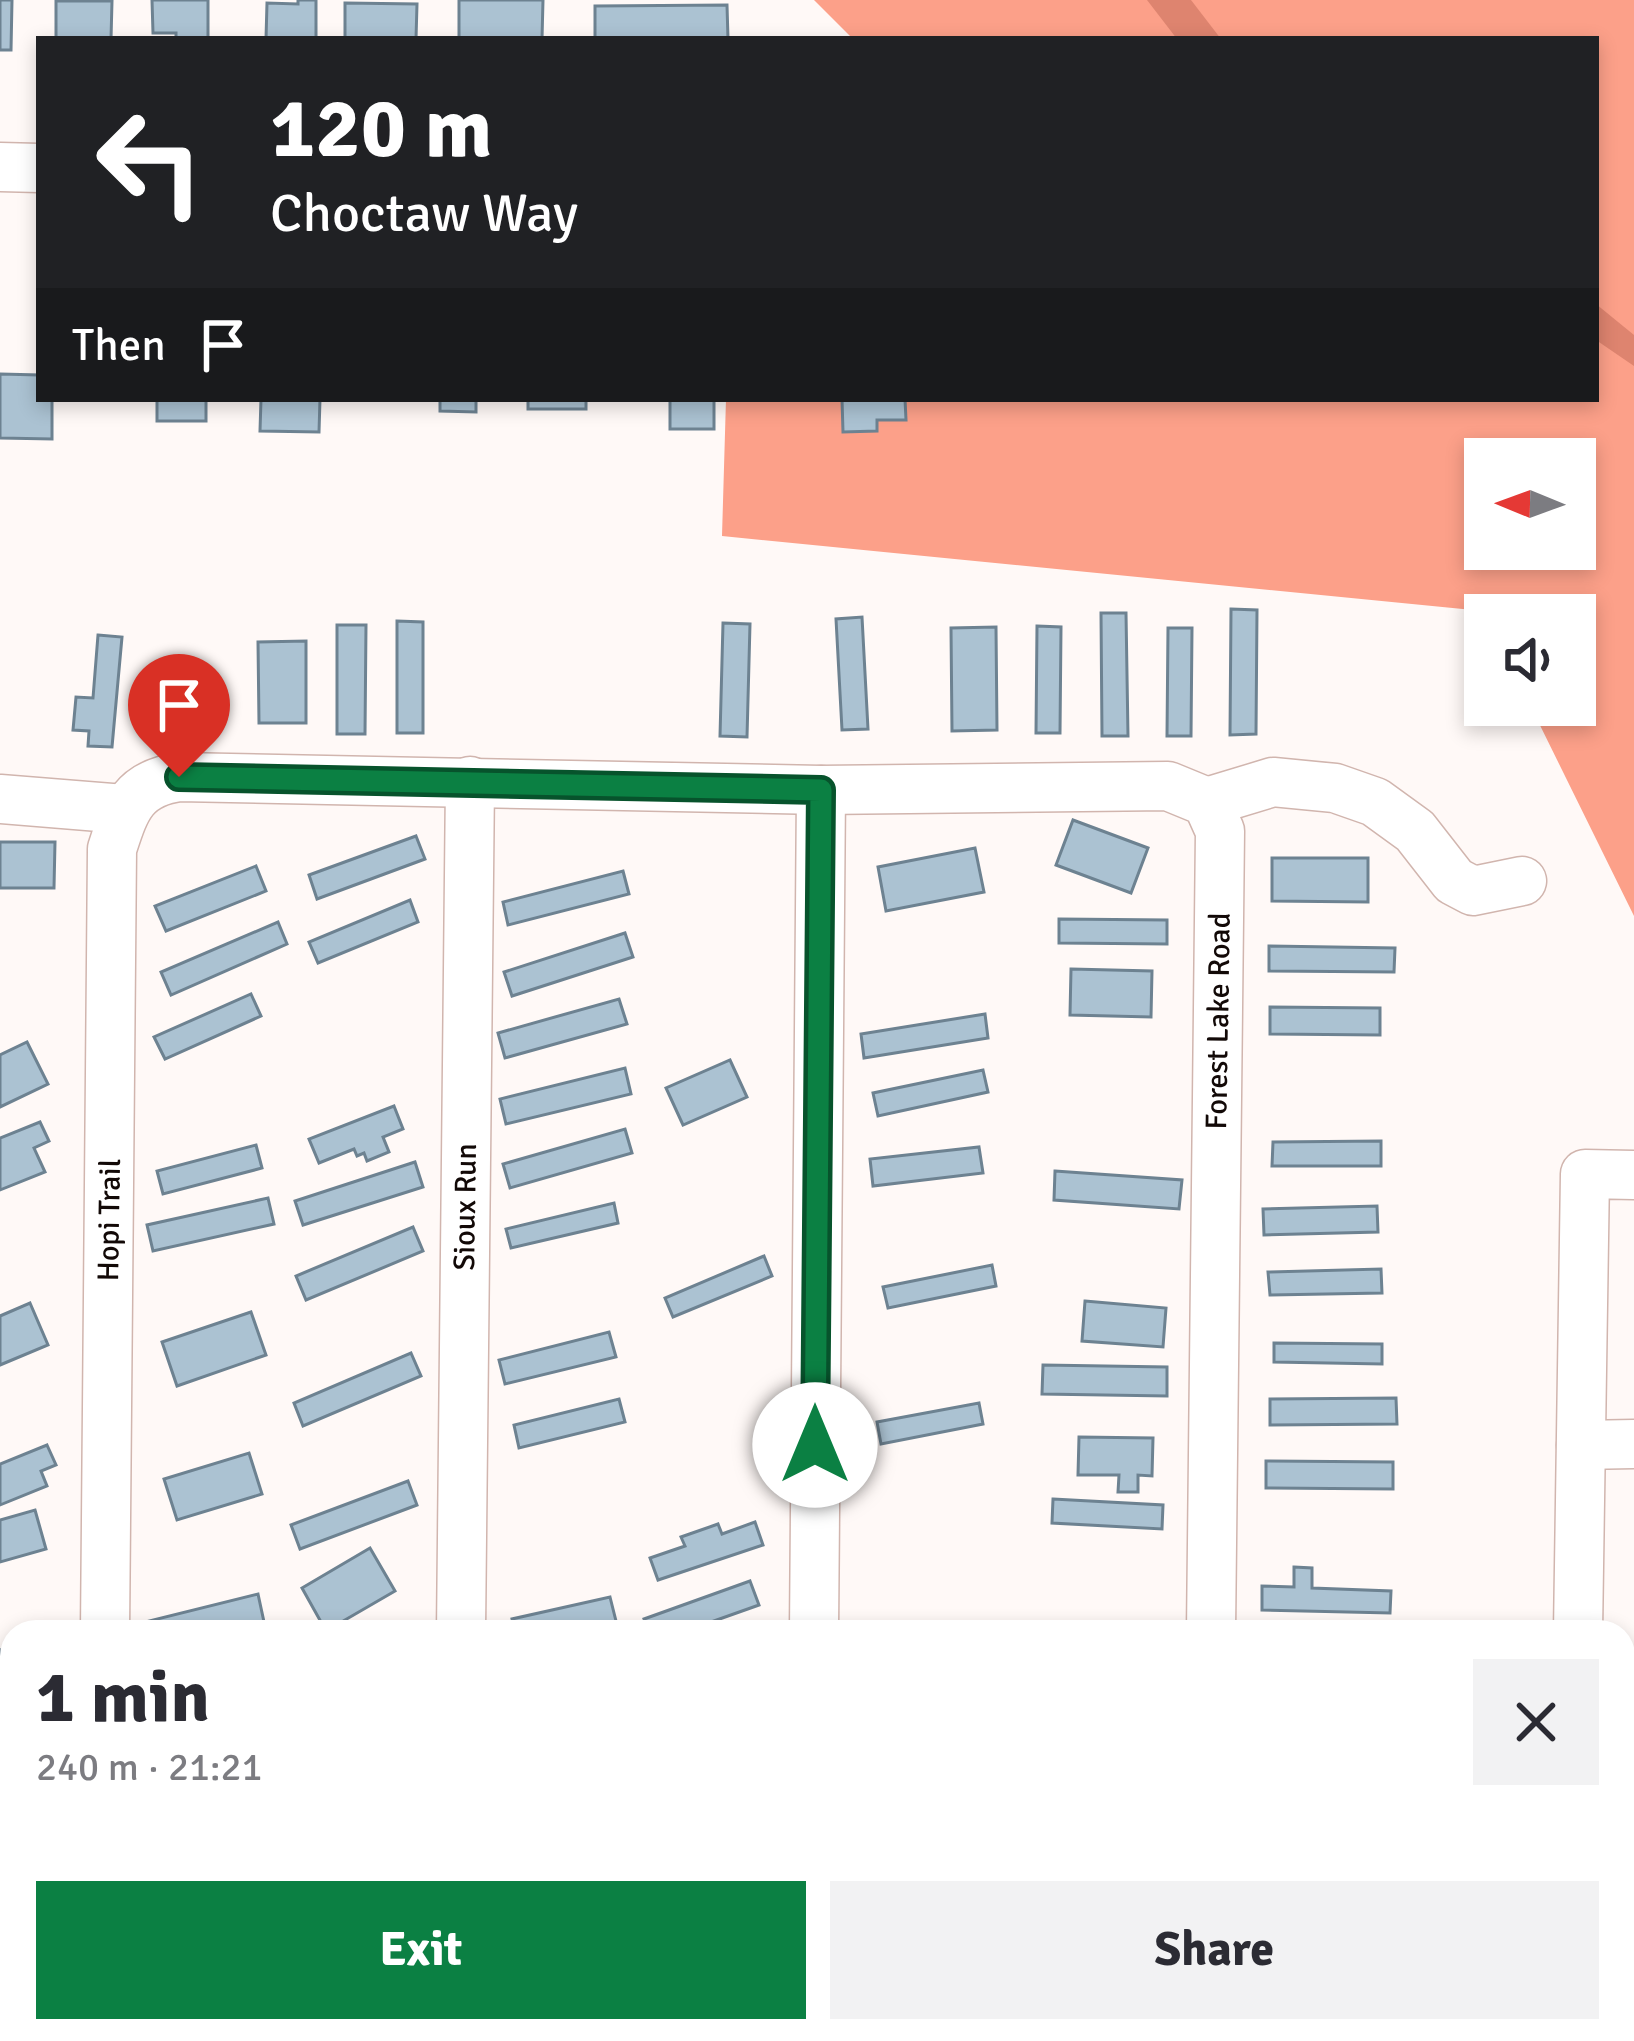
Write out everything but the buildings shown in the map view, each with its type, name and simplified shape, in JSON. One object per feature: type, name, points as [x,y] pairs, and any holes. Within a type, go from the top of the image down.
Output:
[{"type":"street","points":[[0,167],[36,168]]},
{"type":"street","points":[[0,799],[124,809],[149,785],[179,777],[821,790],[1168,787],[1207,802],[1273,782],[1335,788],[1375,802],[1415,831],[1454,881],[1473,892],[1522,881]]},
{"type":"street","name":"Sioux Run","points":[[461,1620],[470,781]]},
{"type":"street","points":[[814,1620],[821,790]]},
{"type":"street","name":"Forest Lake Road","points":[[1207,802],[1220,831],[1211,1620]]},
{"type":"street","name":"Hopi Trail","points":[[105,1620],[112,849],[124,809]]},
{"type":"street","points":[[1578,1620],[1585,1174],[1634,1175]]},
{"type":"street","points":[[1581,1445],[1634,1444]]},
{"type":"shaded area","points":[[814,0],[1634,0],[1634,916],[1540,726],[1596,726],[1596,594],[1464,594],[1464,609],[722,536],[726,402],[1599,402],[1599,36],[850,36]]},
{"type":"shaded area","points":[[1147,0],[1191,0],[1219,36],[1175,36]]},
{"type":"shaded area","points":[[1599,306],[1634,335],[1634,366],[1599,342]]},
{"type":"route","points":[[179,777],[821,790],[815,1445]]}]
